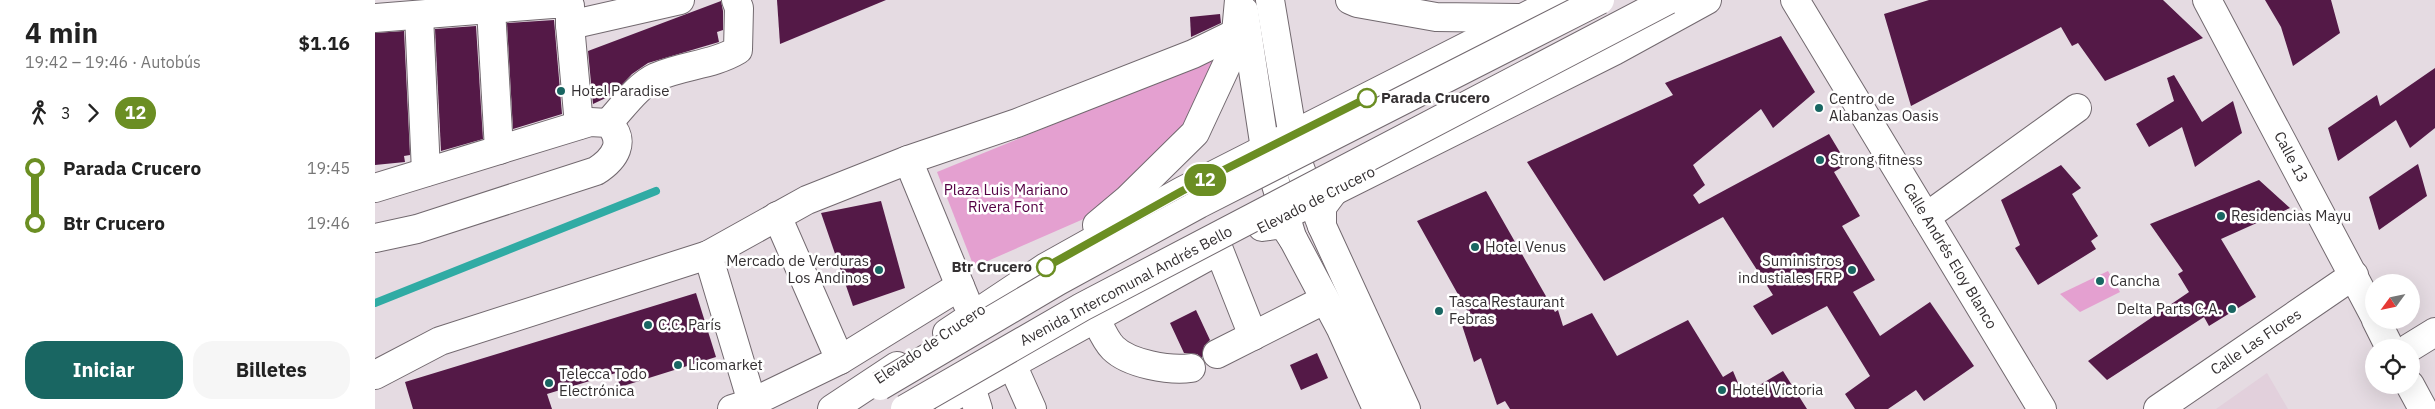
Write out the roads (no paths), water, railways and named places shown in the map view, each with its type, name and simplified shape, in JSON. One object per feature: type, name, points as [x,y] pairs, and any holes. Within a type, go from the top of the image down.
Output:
[{"type":"main road","points":[[570,25],[680,0]]},
{"type":"main road","points":[[608,123],[642,85],[657,77],[725,57],[738,50],[739,8],[736,0]]},
{"type":"main road","points":[[1046,267],[1128,199],[1195,133],[1227,62],[1236,33],[1241,0]]},
{"type":"main road","points":[[1241,0],[1265,149],[1290,227],[1323,300],[1341,329],[1377,409]]},
{"type":"main road","points":[[1270,0],[1293,136],[1406,409]]},
{"type":"main road","points":[[1350,0],[1357,3],[1436,17],[1522,18]]},
{"type":"main road","name":"Elevado de Crucero","points":[[832,409],[1046,267],[1182,191],[1558,0]]},
{"type":"main road","points":[[841,409],[1059,281],[1199,204],[1600,0]]},
{"type":"main road","name":"Avenida Intercomunal Andrés Bello","points":[[905,409],[1082,307],[1668,0]]},
{"type":"main road","name":"Elevado de Crucero","points":[[931,409],[974,398],[1012,364],[1095,317],[1262,227],[1290,227],[1323,206],[1707,0]]},
{"type":"main road","name":"Calle 13","points":[[2207,0],[2365,297]]},
{"type":"main road","points":[[375,18],[565,3],[570,6],[579,125]]},
{"type":"main road","name":"Calle Andrés Eloy Blanco","points":[[1805,3],[1926,217],[2042,409]]},
{"type":"main road","points":[[491,9],[499,150]]},
{"type":"main road","points":[[419,15],[426,172]]},
{"type":"main road","points":[[375,375],[440,341],[708,255],[807,200],[908,160],[1017,123],[1193,54],[1236,33]]},
{"type":"main road","points":[[1926,217],[2077,108]]},
{"type":"main road","points":[[375,188],[590,122],[608,123],[617,131],[619,145],[609,162],[596,171],[417,229],[375,238]]},
{"type":"main road","points":[[908,160],[972,316]]},
{"type":"main road","points":[[777,216],[839,360]]},
{"type":"main road","points":[[1219,250],[1253,336]]},
{"type":"main road","points":[[708,255],[746,407],[839,360],[960,286]]},
{"type":"main road","name":"Calle Las Flores","points":[[2158,409],[2354,275]]},
{"type":"main road","points":[[1217,354],[1323,300]]},
{"type":"main road","points":[[1095,317],[1112,347],[1123,355],[1159,367],[1177,370],[1191,368]]},
{"type":"main road","points":[[2420,341],[2435,332]]},
{"type":"main road","points":[[1012,364],[1032,409]]},
{"type":"main road","points":[[2415,394],[2423,409]]},
{"type":"waterway","points":[[375,303],[656,191]]},
{"type":"place","name":"Hotel Paradise","points":[[561,91]]},
{"type":"place","name":"Parada Crucero","points":[[1367,98]]},
{"type":"place","name":"Centro de Alabanzas Oasis","points":[[1819,108]]},
{"type":"place","name":"Strong fitness","points":[[1820,160]]},
{"type":"place","name":"Residencias Mayu","points":[[2221,216]]},
{"type":"place","name":"Hotel Venus","points":[[1475,247]]},
{"type":"place","name":"Btr Crucero","points":[[1046,267]]},
{"type":"place","name":"Mercado de Verduras Los Andinos","points":[[879,270]]},
{"type":"place","name":"Suministros industiales FRP","points":[[1852,270]]},
{"type":"place","name":"Cancha","points":[[2100,281]]},
{"type":"place","name":"Delta Parts C.A.","points":[[2232,309]]},
{"type":"place","name":"Tasca Restaurant Febras","points":[[1439,311]]},
{"type":"place","name":"C.C. París","points":[[648,325]]},
{"type":"place","name":"Licomarket","points":[[678,365]]},
{"type":"place","name":"Telecca Todo Electrónica","points":[[549,383]]},
{"type":"place","name":"Hotel Victoria","points":[[1722,390]]},
{"type":"park label","name":"Plaza Luis Mariano Rivera Font","points":[[1006,198]]}]
